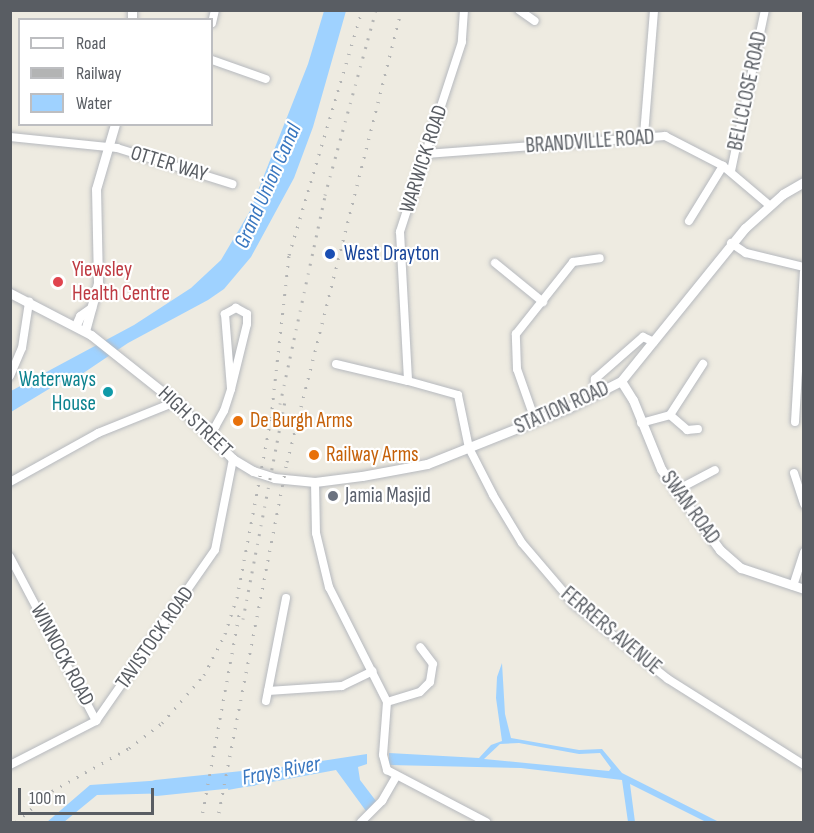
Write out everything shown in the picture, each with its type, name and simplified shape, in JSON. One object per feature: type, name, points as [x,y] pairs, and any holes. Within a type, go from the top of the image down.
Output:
[{"type":"street","name":"WARWICK ROAD","points":[[408,381],[400,232],[462,42],[464,10]]},
{"type":"street","points":[[519,10],[535,21]]},
{"type":"street","points":[[644,135],[654,10]]},
{"type":"street","name":"BELLCLOSE ROAD","points":[[730,171],[765,10]]},
{"type":"street","points":[[213,60],[266,79]]},
{"type":"street","points":[[10,293],[88,333],[98,283],[95,198],[106,147],[114,126]]},
{"type":"street","name":"BRANDVILLE ROAD","points":[[426,154],[644,135],[674,139],[723,166],[769,206]]},
{"type":"street","name":"OTTER WAY","points":[[10,137],[106,147],[232,184]]},
{"type":"street","points":[[689,220],[723,166]]},
{"type":"street","name":"STATION ROAD","points":[[274,478],[315,482],[417,466],[594,396],[621,381],[731,243],[769,206],[804,182]]},
{"type":"street","points":[[731,243],[746,253],[804,269],[801,359],[795,422]]},
{"type":"street","points":[[535,420],[519,376],[514,342],[516,334],[573,262],[600,258]]},
{"type":"street","points":[[495,263],[543,302]]},
{"type":"street","points":[[10,376],[21,348],[29,302]]},
{"type":"street","points":[[76,325],[80,315],[91,309]]},
{"type":"street","points":[[208,432],[218,423],[231,389],[248,318],[242,309],[227,310],[231,389]]},
{"type":"street","name":"HIGH STREET","points":[[88,333],[175,402],[233,459],[274,478]]},
{"type":"street","points":[[594,396],[595,379],[643,337],[654,342]]},
{"type":"street","points":[[336,364],[458,395],[469,447]]},
{"type":"street","points":[[642,423],[670,416],[703,364]]},
{"type":"street","name":"SWAN ROAD","points":[[621,381],[633,400],[654,457],[675,491],[734,565],[804,589]]},
{"type":"street","points":[[10,482],[98,433],[164,410],[175,402]]},
{"type":"street","points":[[670,416],[687,430],[699,429]]},
{"type":"street","name":"FERRERS AVENUE","points":[[469,447],[522,543],[574,604],[668,679],[804,765]]},
{"type":"street","name":"TAVISTOCK ROAD","points":[[10,765],[96,721],[215,550],[233,459]]},
{"type":"street","points":[[675,491],[715,470]]},
{"type":"street","points":[[794,473],[796,489],[804,504]]},
{"type":"street","points":[[315,482],[316,532],[328,588],[373,671],[387,702],[382,755],[393,776],[486,822]]},
{"type":"street","points":[[793,586],[804,552]]},
{"type":"street","name":"WINNOCK ROAD","points":[[10,557],[96,721]]},
{"type":"street","points":[[266,701],[286,598]]},
{"type":"street","points":[[387,702],[420,692],[430,682],[433,664],[420,647]]},
{"type":"street","points":[[268,691],[342,686],[373,671]]},
{"type":"street","points":[[362,821],[381,801],[393,776]]},
{"type":"water","name":"Grand Union Canal","points":[[324,11],[346,11],[313,127],[294,178],[251,257],[224,289],[208,300],[128,343],[73,380],[67,378],[11,412],[11,391],[134,325],[191,288],[221,260],[250,211],[308,64]]},
{"type":"water","points":[[502,663],[505,714],[511,738],[579,750],[602,749],[622,773],[719,822],[706,822],[630,784],[635,822],[628,822],[622,780],[521,768],[389,765],[389,753],[479,758],[491,745],[502,741],[496,698],[497,677]],"holes":[[[519,743],[579,754],[600,753],[611,768],[609,771],[484,759],[500,744]]]},
{"type":"water","points":[[367,754],[367,764],[358,767],[360,780],[376,801],[366,811],[336,770],[228,790],[230,775]]},
{"type":"water","points":[[179,779],[176,793],[97,795],[64,822],[47,822],[90,785]]},
{"type":"waterway","name":"Frays River","points":[[156,788],[252,778]]},
{"type":"railway","points":[[16,822],[52,791],[129,748],[162,723],[204,675],[225,634],[237,598],[271,418],[289,255],[362,10]]},
{"type":"railway","points":[[280,404],[325,195],[376,10]]},
{"type":"railway","points":[[217,822],[287,462],[401,10]]},
{"type":"railway","points":[[243,619],[286,395]]},
{"type":"railway","points":[[201,822],[240,610]]},
{"type":"place","name":"West Drayton","points":[[330,254]]},
{"type":"place","name":"Yiewsley Health Centre","points":[[58,282]]},
{"type":"place","name":"Waterways House","points":[[108,392]]},
{"type":"place","name":"De Burgh Arms","points":[[238,421]]},
{"type":"place","name":"Railway Arms","points":[[314,455]]},
{"type":"place","name":"Jamia Masjid","points":[[333,496]]}]
